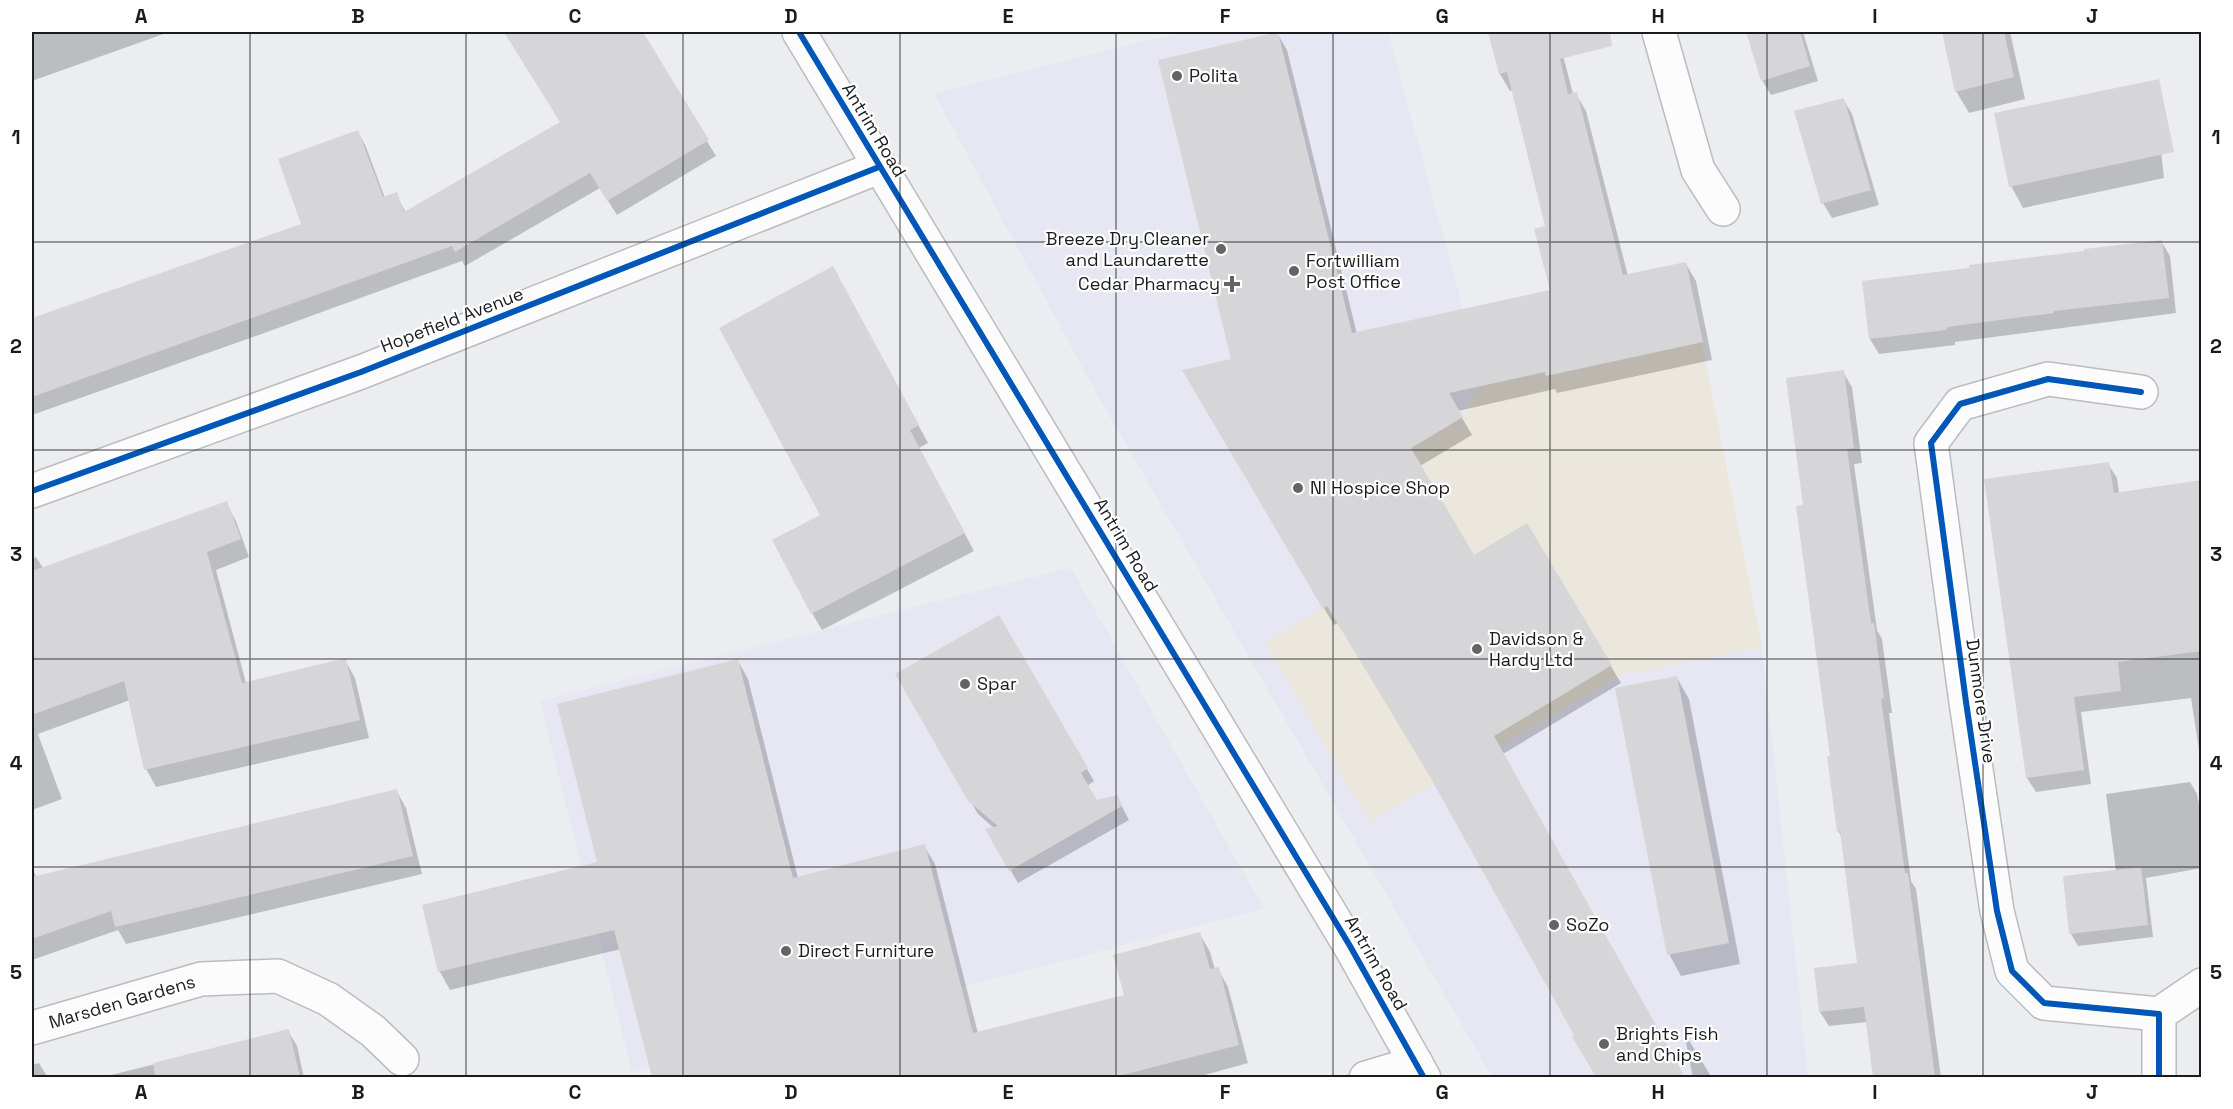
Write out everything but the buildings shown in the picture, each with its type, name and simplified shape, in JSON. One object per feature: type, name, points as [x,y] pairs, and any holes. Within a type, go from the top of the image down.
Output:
[{"type":"street","name":"Antrim Road","points":[[799,32],[1350,946],[1420,1070]]},
{"type":"street","points":[[1659,32],[1698,170],[1723,209]]},
{"type":"street","name":"Hopefield Avenue","points":[[32,491],[361,372],[879,167]]},
{"type":"street","name":"Dunmore Drive","points":[[2140,392],[2048,380],[1960,404],[1930,443],[1997,912],[2012,971],[2044,1003],[2159,1014]]},
{"type":"street","name":"Marsden Gardens","points":[[32,1028],[201,979],[278,976],[328,999],[373,1031],[402,1059]]},
{"type":"street","points":[[2159,1077],[2159,1014],[2202,985]]},
{"type":"street","points":[[1366,1077],[1420,1070]]},
{"type":"shaded area","points":[[1182,32],[1388,32],[1463,309],[1480,386],[1463,417],[1411,448],[1459,528],[1265,643],[1371,821],[1621,675],[1762,647],[1808,1077],[1492,1077],[1094,389],[934,93]]},
{"type":"shaded area","points":[[1686,262],[1762,647],[1621,675],[1370,822],[1265,643],[1458,528],[1411,448],[1463,417],[1480,386],[1463,309]]},
{"type":"shaded area","points":[[1071,568],[1264,909],[632,1072],[540,701]]},
{"type":"cycle path","points":[[799,32],[1350,946],[1424,1078]]},
{"type":"cycle path","points":[[32,491],[361,372],[879,167]]},
{"type":"cycle path","points":[[2141,392],[2048,379],[1960,404],[1931,443],[1997,911],[2012,971],[2044,1003],[2159,1014],[2159,1078]]},
{"type":"place","name":"Polita","points":[[1177,76]]},
{"type":"place","name":"Breeze Dry Cleaner and Laundarette","points":[[1221,249]]},
{"type":"place","name":"Fortwilliam Post Office","points":[[1294,271]]},
{"type":"place","name":"Cedar Pharmacy","points":[[1232,284]]},
{"type":"place","name":"NI Hospice Shop","points":[[1298,488]]},
{"type":"place","name":"Davidson & Hardy Ltd","points":[[1477,649]]},
{"type":"place","name":"Spar","points":[[965,684]]},
{"type":"place","name":"SoZo","points":[[1554,925]]},
{"type":"place","name":"Direct Furniture","points":[[786,951]]},
{"type":"place","name":"Brights Fish and Chips","points":[[1604,1044]]}]
